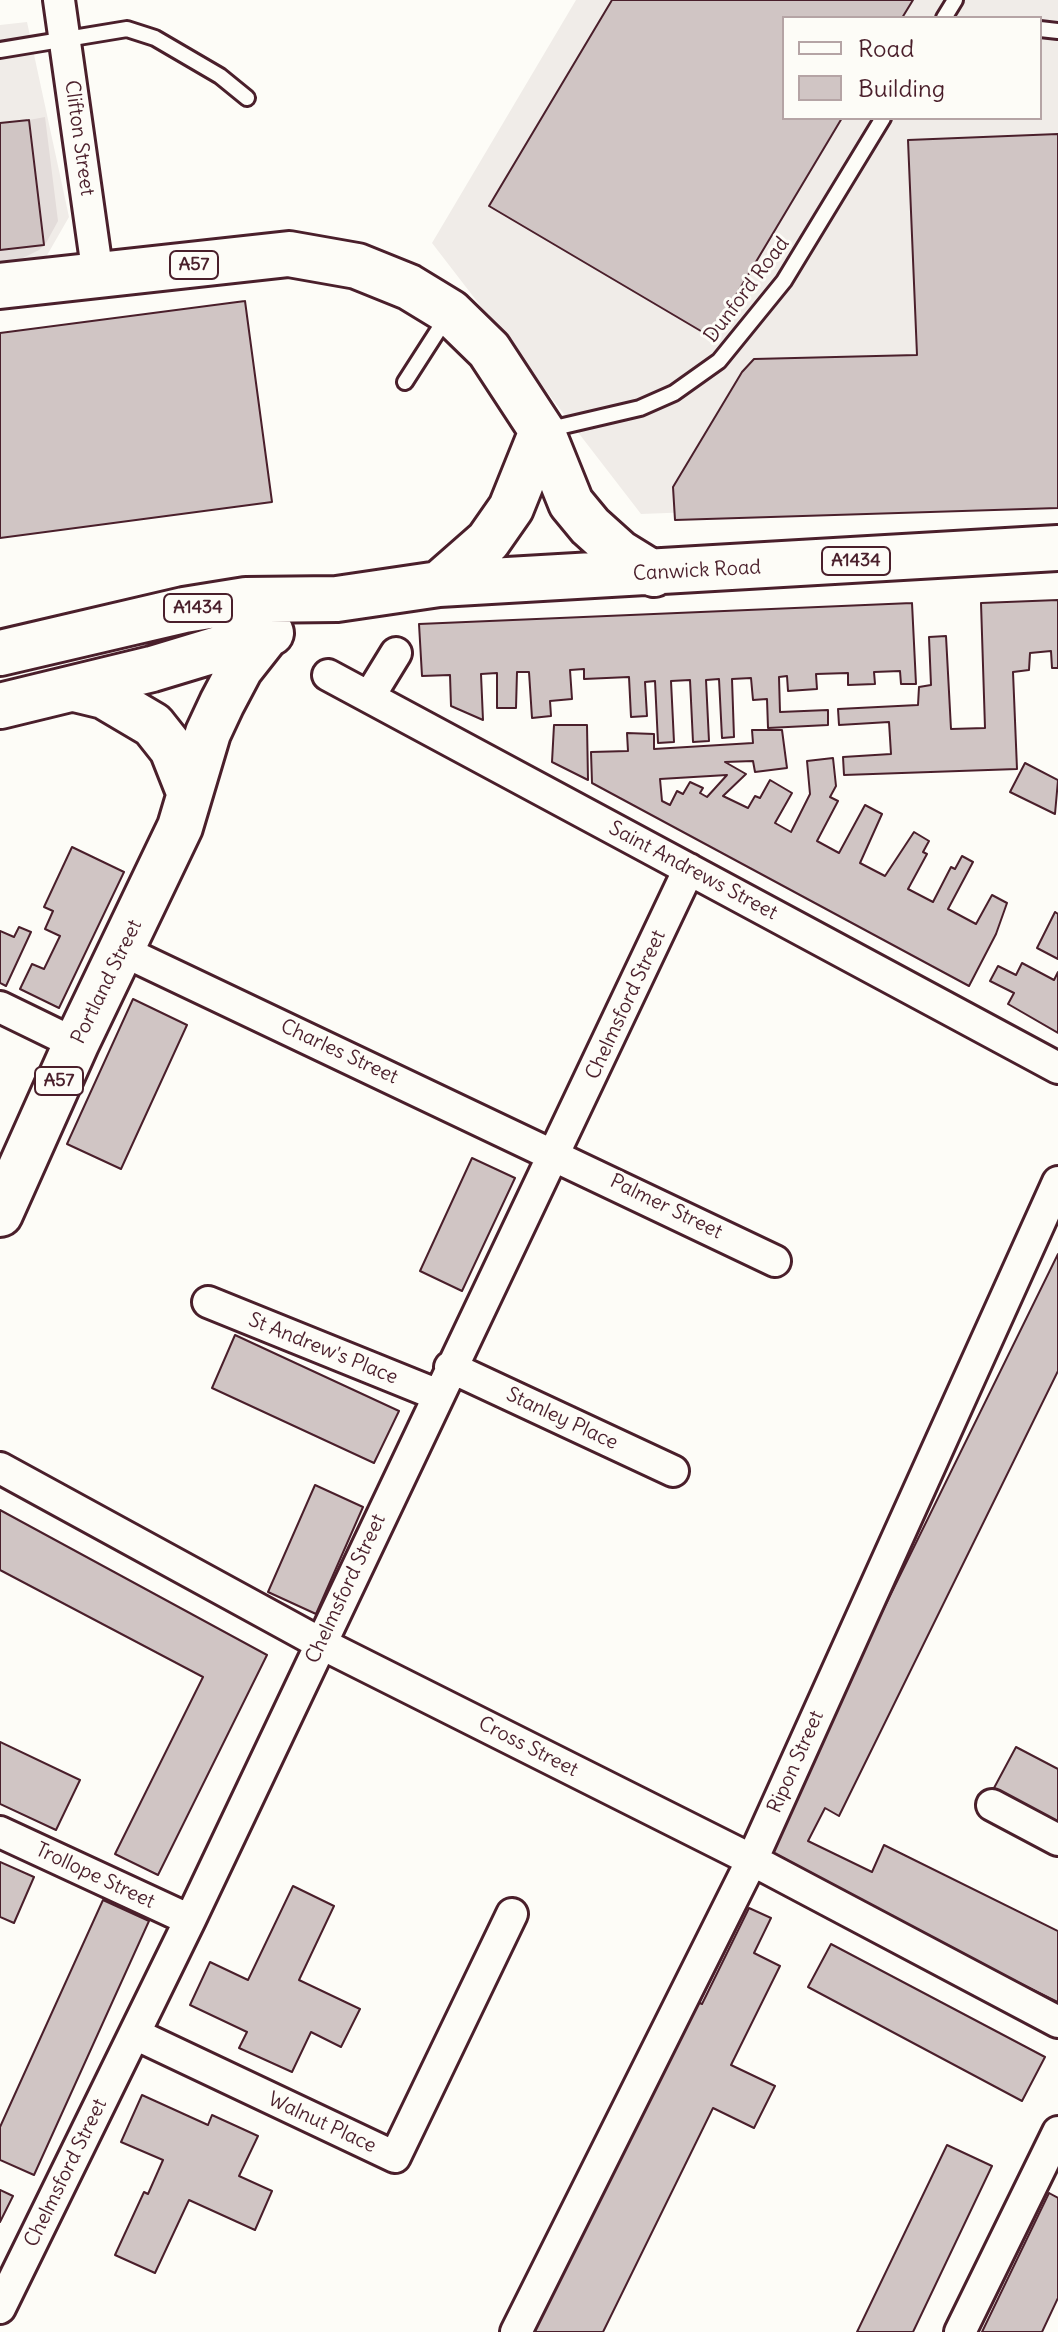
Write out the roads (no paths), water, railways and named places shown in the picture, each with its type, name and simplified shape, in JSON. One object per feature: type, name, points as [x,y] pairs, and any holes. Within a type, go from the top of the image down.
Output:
[{"type":"main road","name":"A57","points":[[0,286],[289,254],[357,266],[409,287],[450,312],[489,350],[542,431],[571,503],[590,526],[620,553],[654,574]]},
{"type":"main road","points":[[439,584],[488,541],[511,508],[542,431]]},
{"type":"main road","name":"Canwick Road","points":[[0,653],[184,610],[246,600],[337,599],[439,584],[654,574],[1058,548]]},
{"type":"main road","name":"Canwick Road","points":[[0,706],[75,689],[266,636],[337,599]]},
{"type":"main road","name":"Portland Street","points":[[0,1214],[76,1044],[180,827],[189,792],[222,703],[240,669],[266,636]]},
{"type":"main road","points":[[75,689],[104,696],[153,725],[172,749],[189,792]]},
{"type":"street","name":"Clifton Street","points":[[59,0],[98,276]]},
{"type":"street","points":[[369,697],[396,653]]},
{"type":"street","name":"Saint Andrews Street","points":[[328,675],[1058,1068]]},
{"type":"street","name":"Chelmsford Street","points":[[0,2308],[190,1920],[689,869]]},
{"type":"street","name":"Charles Street","points":[[123,951],[556,1154]]},
{"type":"street","points":[[0,1007],[76,1044]]},
{"type":"street","name":"Palmer Street","points":[[556,1154],[775,1261]]},
{"type":"street","name":"Ripon Street","points":[[516,2332],[752,1860],[1058,1182]]},
{"type":"street","name":"St Andrew's Place","points":[[208,1302],[438,1395]]},
{"type":"street","name":"Stanley Place","points":[[450,1367],[673,1471]]},
{"type":"street","name":"Cross Street","points":[[0,1468],[320,1643],[752,1860],[1058,2022]]},
{"type":"street","points":[[992,1805],[1058,1840]]},
{"type":"street","name":"Trollope Street","points":[[0,1832],[190,1920]]},
{"type":"street","name":"Walnut Place","points":[[135,2034],[395,2157],[512,1914]]},
{"type":"street","points":[[960,2332],[1058,2132]]},
{"type":"lane","points":[[0,50],[127,29],[155,38],[220,76],[247,98]]},
{"type":"lane","name":"Dunford Road","points":[[542,431],[640,408],[674,393],[719,361],[784,281],[882,120]]},
{"type":"lane","points":[[405,382],[450,312]]}]
